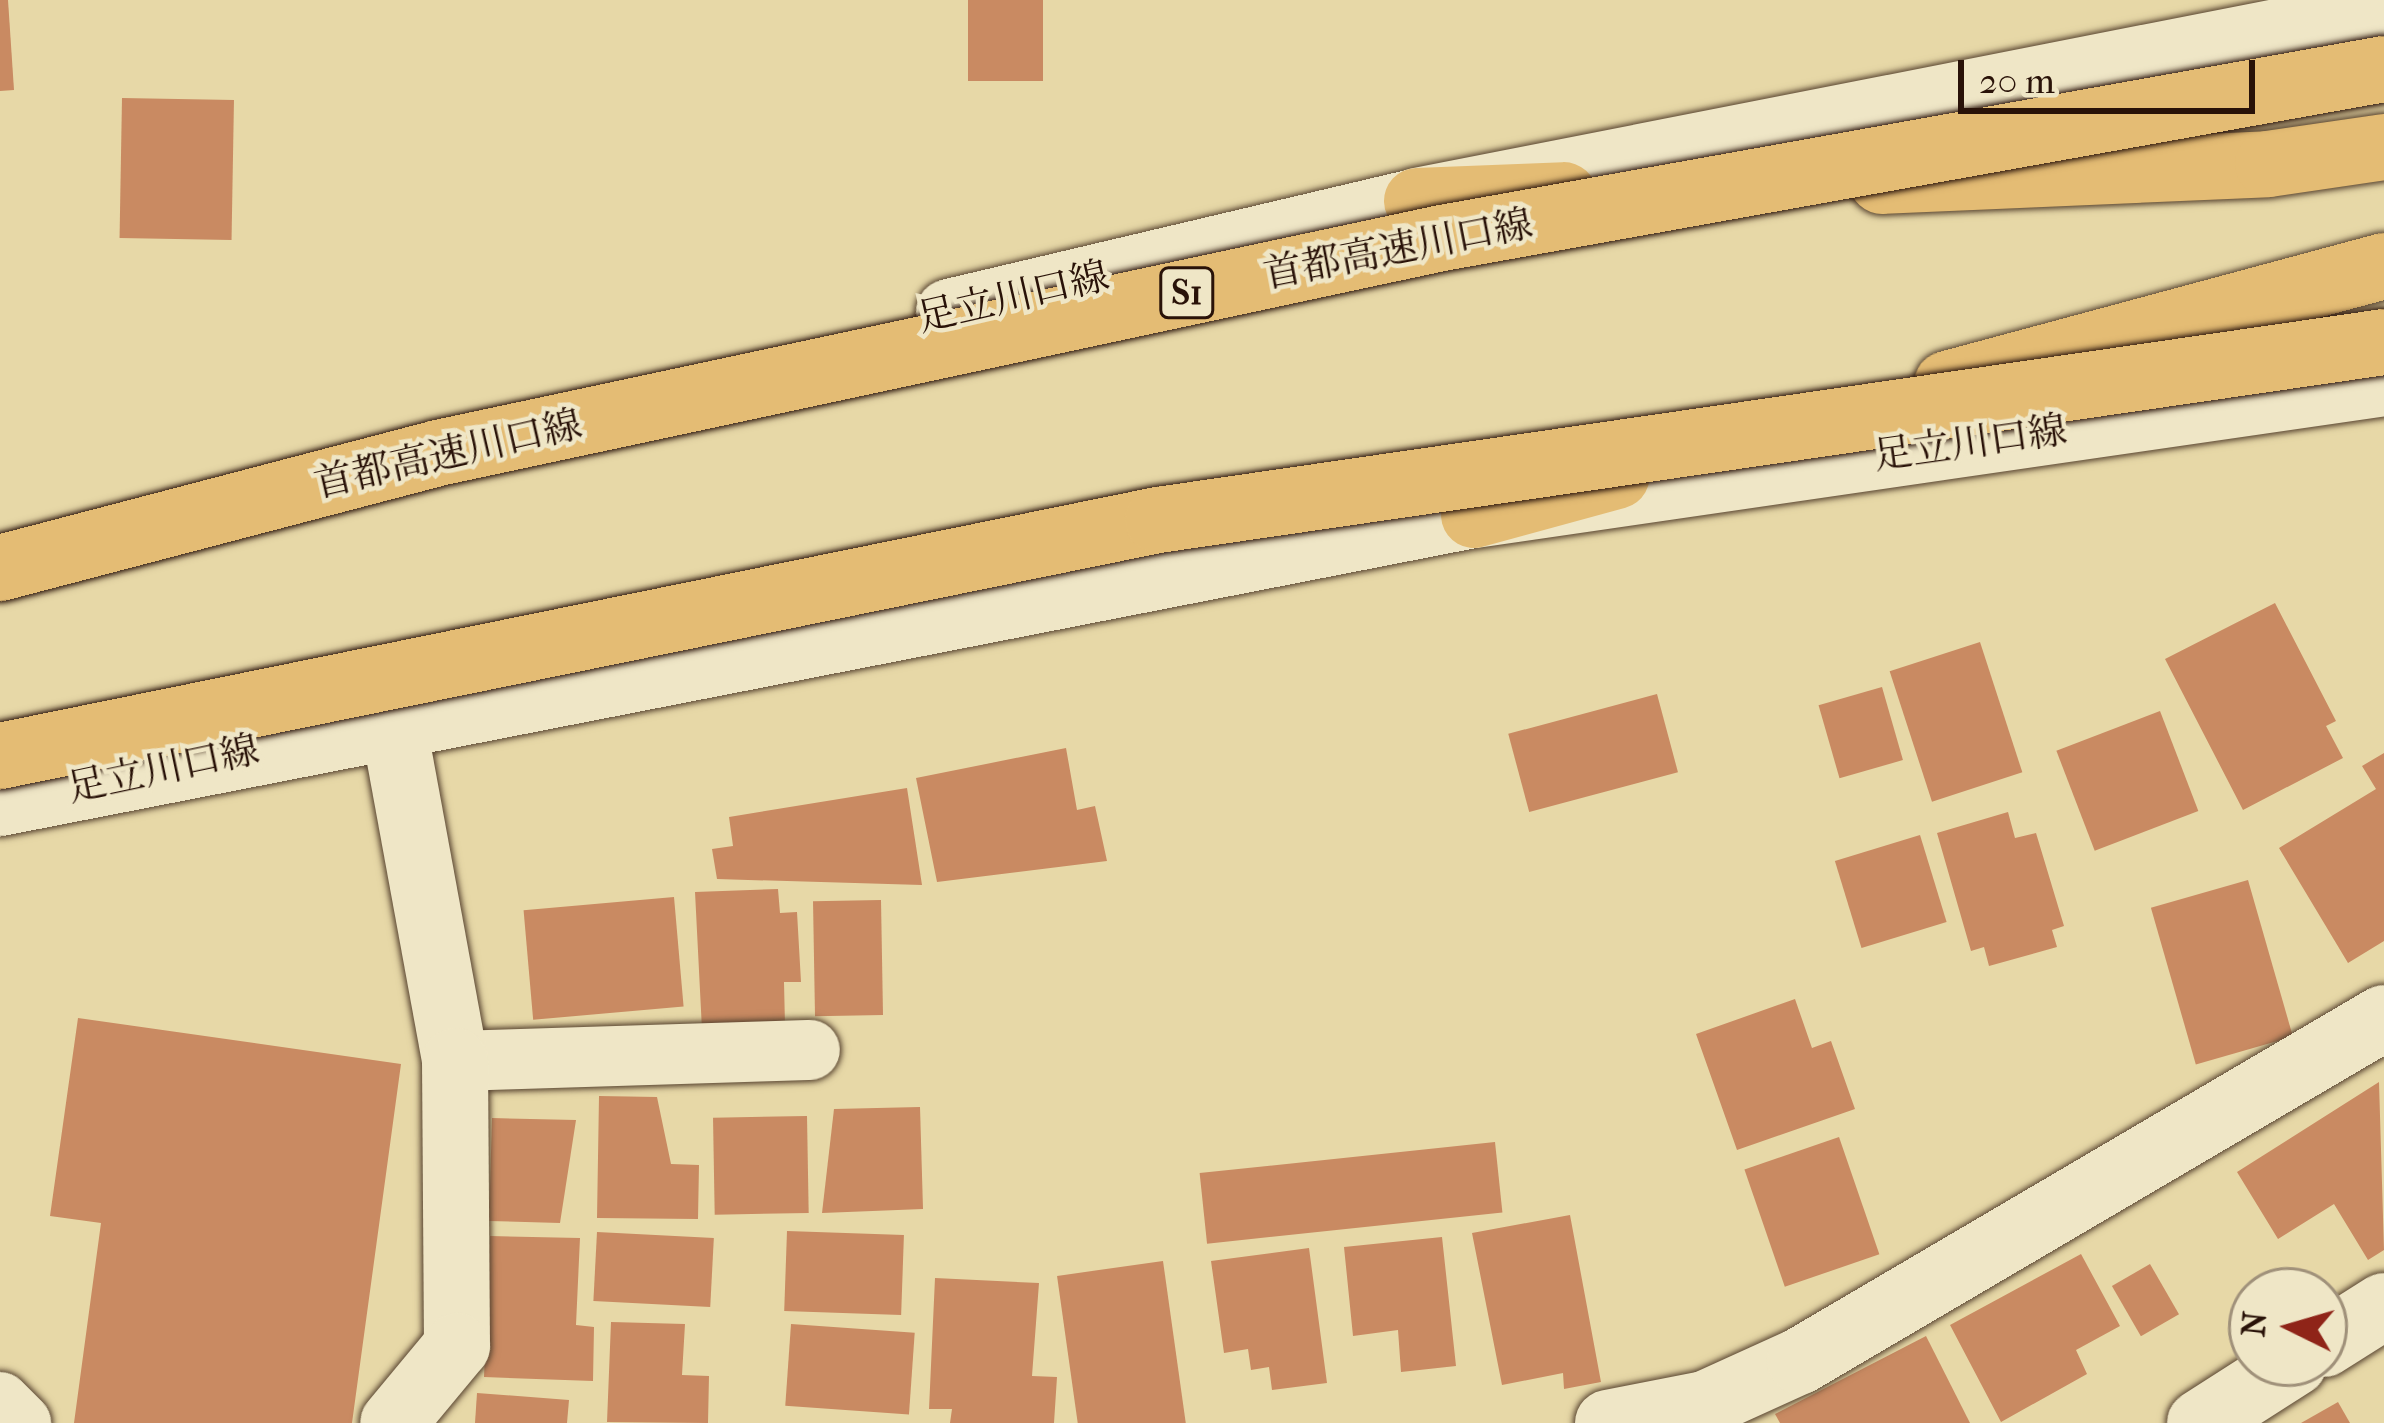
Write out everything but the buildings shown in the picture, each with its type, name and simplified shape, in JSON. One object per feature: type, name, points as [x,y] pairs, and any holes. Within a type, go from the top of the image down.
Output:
[{"type":"highway","name":"首都高速川口線","points":[[0,568],[438,453],[1442,238],[2371,24]]},
{"type":"highway","points":[[1417,201],[2268,164],[2384,147]]},
{"type":"highway","points":[[1474,515],[2384,266]]},
{"type":"highway","points":[[0,756],[1158,520],[2384,342]]},
{"type":"main road","name":"足立川口線","points":[[0,536],[1417,201],[2371,24]]},
{"type":"main road","name":"足立川口線","points":[[0,803],[393,722],[1474,515],[2384,383]]},
{"type":"main road","points":[[393,722],[455,1061],[457,1346],[393,1423]]},
{"type":"main road","points":[[1608,1423],[1705,1404],[1800,1361],[2384,1018]]},
{"type":"main road","points":[[2348,1329],[2384,1306]]},
{"type":"main road","points":[[2200,1423],[2256,1387]]},
{"type":"lane","points":[[455,1061],[810,1050]]},
{"type":"lane","points":[[0,1402],[21,1423]]}]
